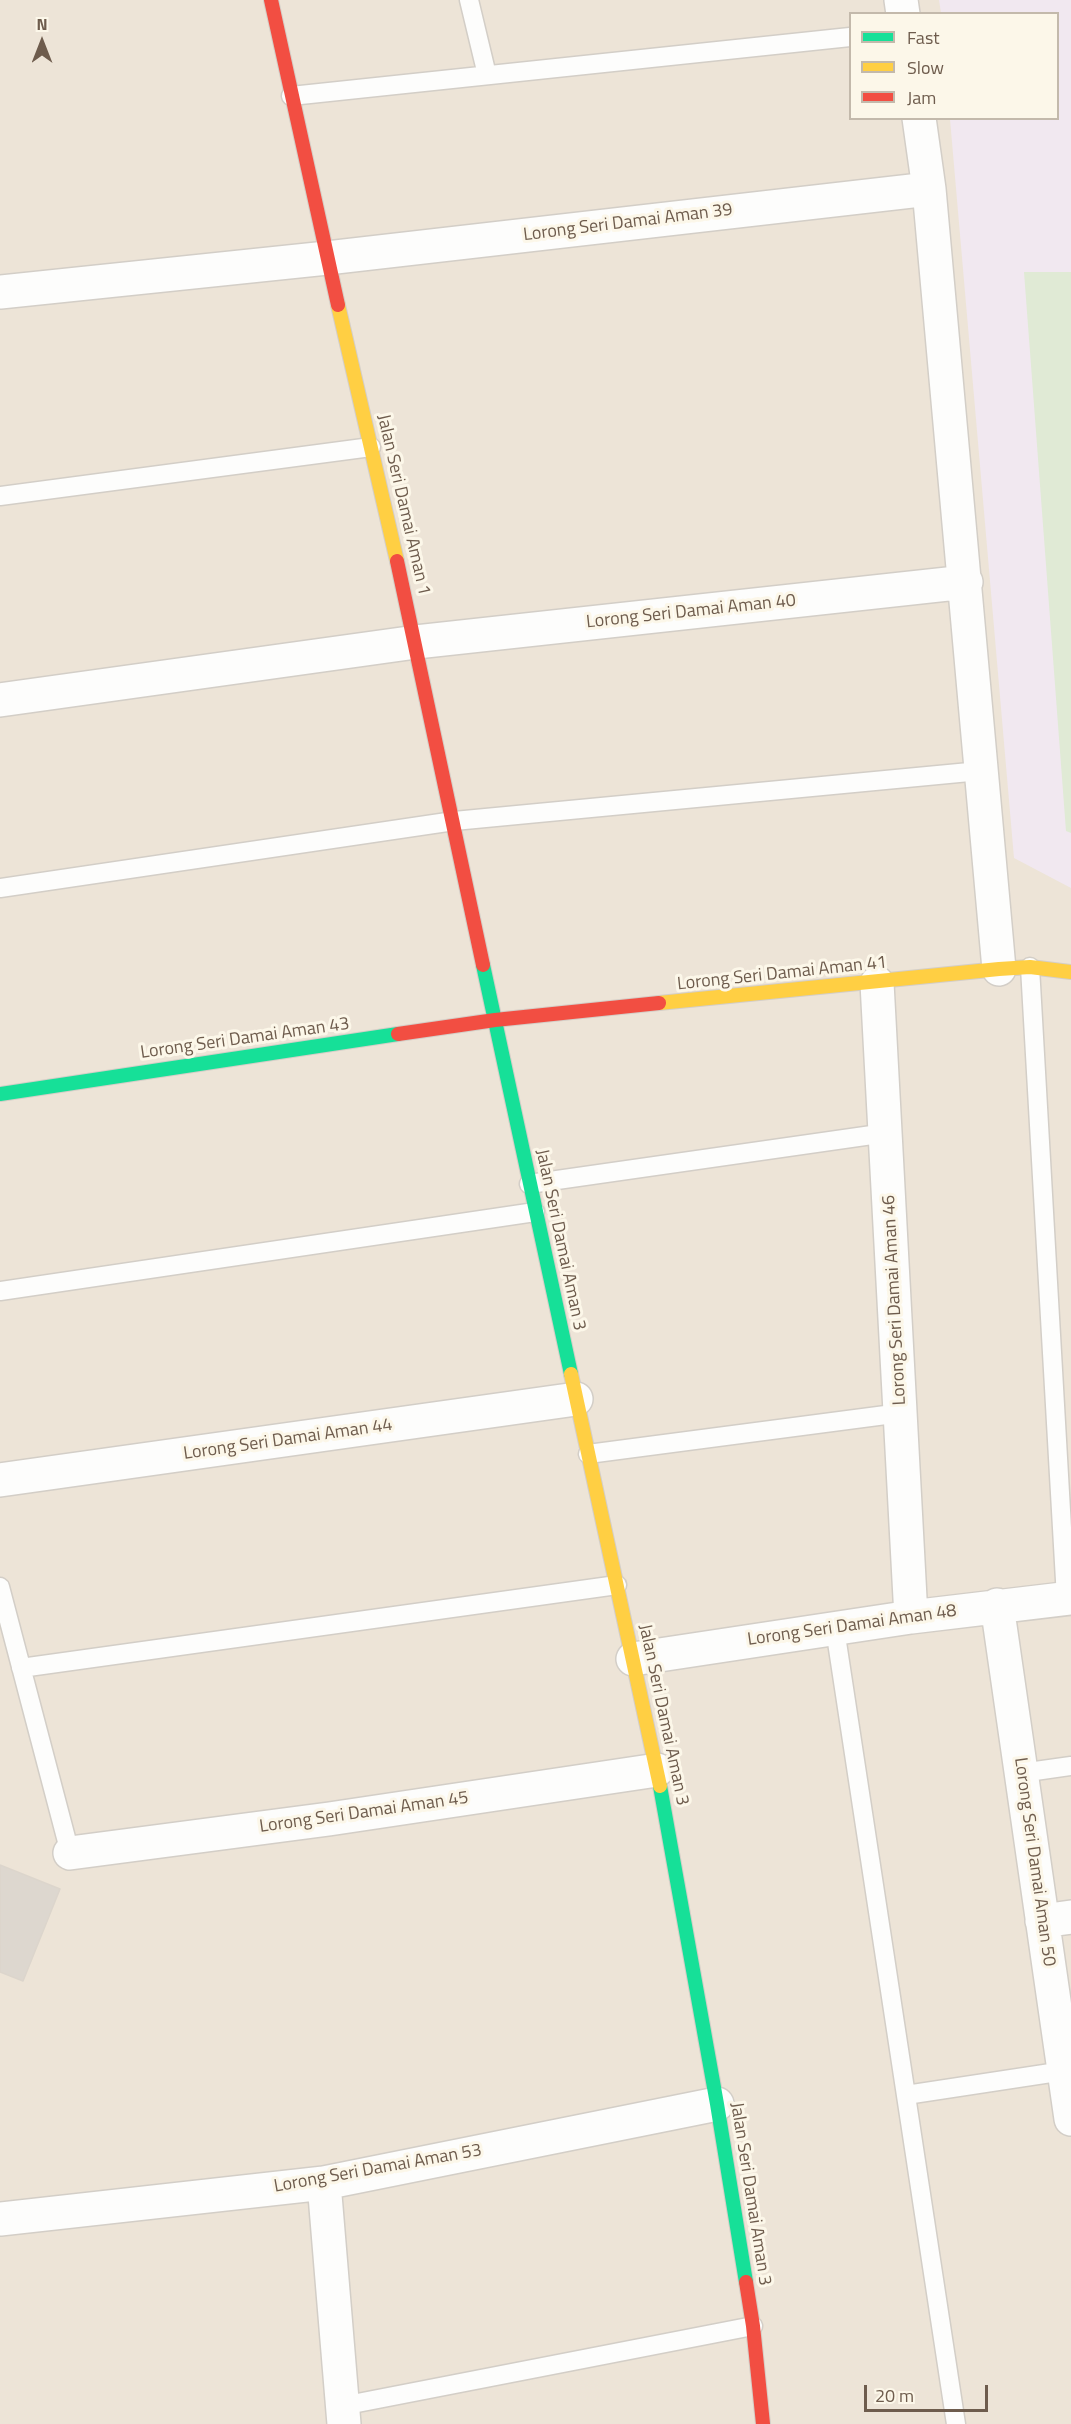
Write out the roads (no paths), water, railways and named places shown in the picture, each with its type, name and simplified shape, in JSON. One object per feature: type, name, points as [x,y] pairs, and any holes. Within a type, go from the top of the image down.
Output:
[{"type":"street","name":"Jalan Seri Damai Aman 1","points":[[271,0],[327,258],[416,642],[495,1020]]},
{"type":"street","points":[[919,120],[929,189],[966,582],[980,771],[1015,968]]},
{"type":"street","name":"Lorong Seri Damai Aman 39","points":[[0,292],[327,258],[929,189]]},
{"type":"street","name":"Lorong Seri Damai Aman 40","points":[[0,700],[416,642],[966,582]]},
{"type":"street","name":"Lorong Seri Damai Aman 41","points":[[495,1020],[1015,968],[1071,972]]},
{"type":"street","name":"Lorong Seri Damai Aman 46","points":[[878,983],[911,1617]]},
{"type":"street","name":"Lorong Seri Damai Aman 43","points":[[0,1094],[495,1020]]},
{"type":"street","name":"Jalan Seri Damai Aman 3","points":[[495,1020],[657,1770],[717,2103],[753,2326],[763,2424]]},
{"type":"street","name":"Lorong Seri Damai Aman 44","points":[[0,1480],[576,1399]]},
{"type":"street","name":"Lorong Seri Damai Aman 48","points":[[633,1659],[911,1617],[1068,1598]]},
{"type":"street","name":"Lorong Seri Damai Aman 50","points":[[997,1605],[1021,1773],[1057,1919],[1064,2071],[1071,2119]]},
{"type":"street","name":"Lorong Seri Damai Aman 45","points":[[70,1853],[329,1819],[657,1770]]},
{"type":"street","name":"Lorong Seri Damai Aman 53","points":[[0,2219],[324,2183],[717,2103]]},
{"type":"street","points":[[324,2183],[343,2415]]},
{"type":"lane","points":[[469,0],[487,75]]},
{"type":"lane","points":[[291,96],[849,37]]},
{"type":"lane","points":[[0,496],[371,447]]},
{"type":"lane","points":[[0,888],[454,821],[980,771]]},
{"type":"lane","points":[[1015,968],[1068,1598]]},
{"type":"lane","points":[[529,1184],[886,1133]]},
{"type":"lane","points":[[0,1291],[536,1212]]},
{"type":"lane","points":[[588,1454],[901,1413]]},
{"type":"lane","points":[[21,1668],[617,1585]]},
{"type":"lane","points":[[0,1587],[70,1853]]},
{"type":"lane","points":[[835,1629],[956,2424]]},
{"type":"lane","points":[[1021,1773],[1071,1766]]},
{"type":"lane","points":[[906,2095],[1064,2071]]},
{"type":"lane","points":[[343,2415],[753,2326]]}]
